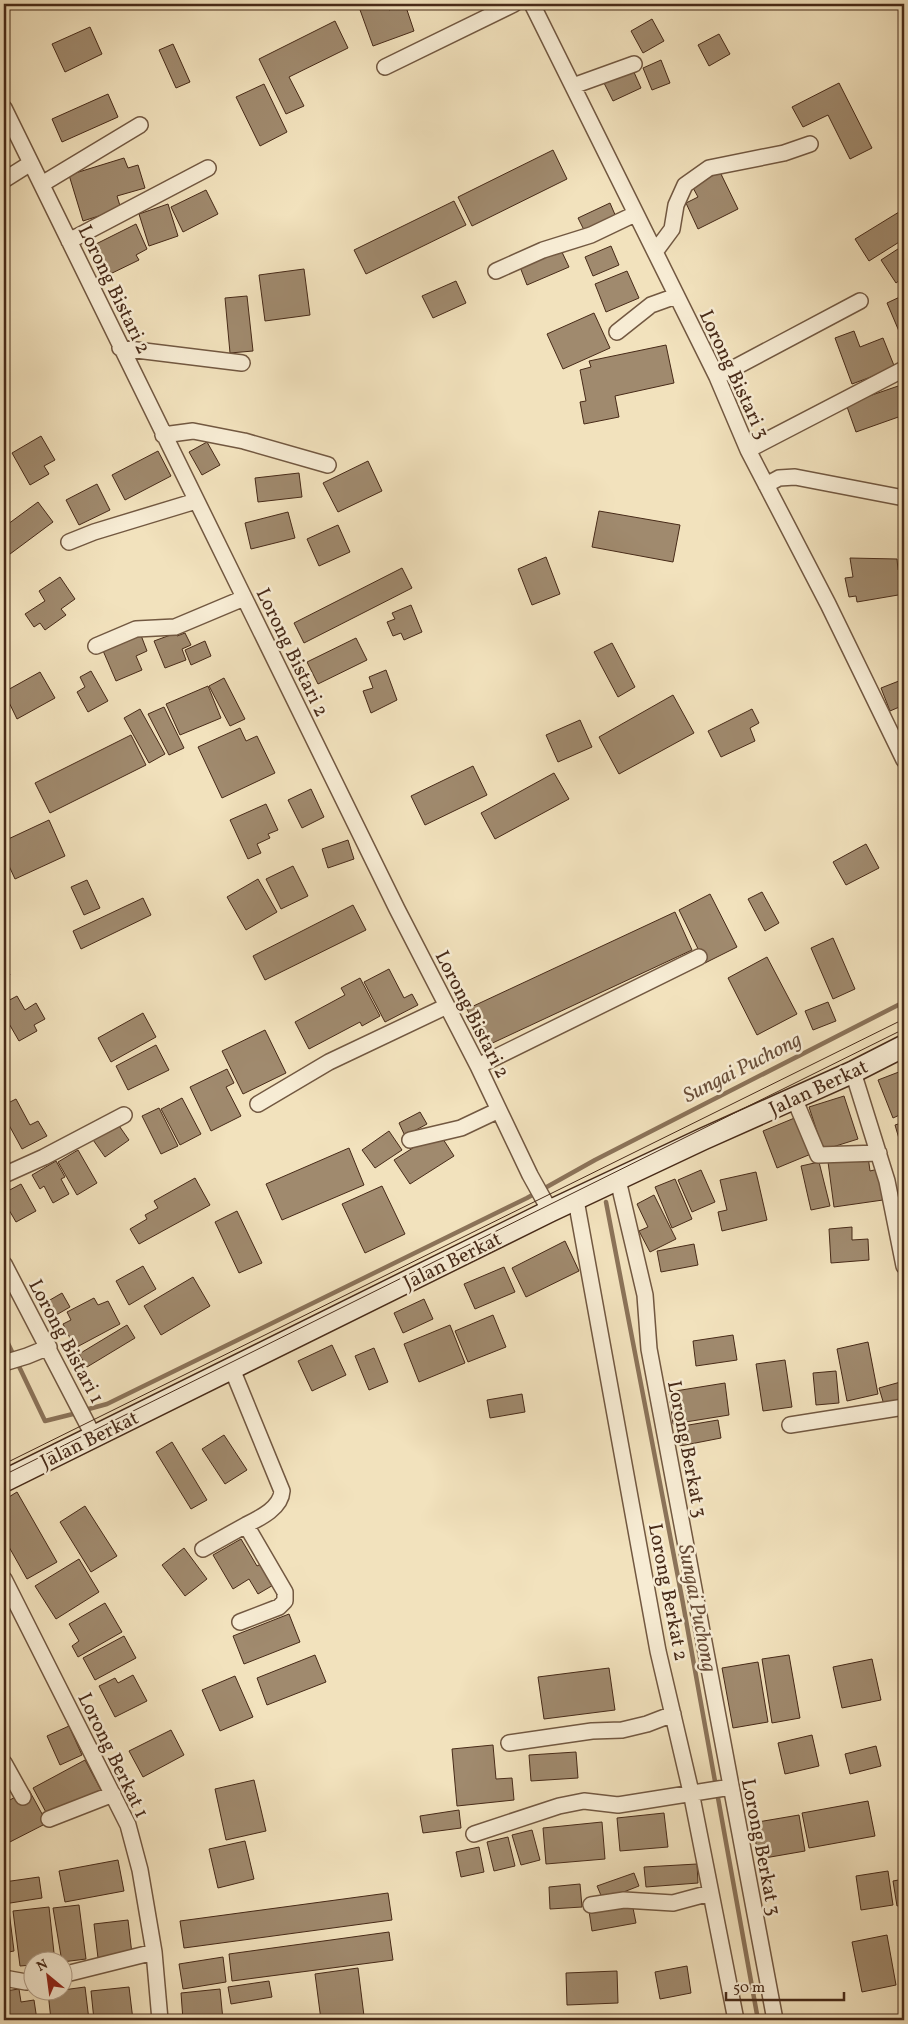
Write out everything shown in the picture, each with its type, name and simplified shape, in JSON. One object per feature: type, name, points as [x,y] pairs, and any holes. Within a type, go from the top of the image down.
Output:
[{"type":"street","points":[[386,67],[514,4]]},
{"type":"street","name":"Lorong Bistari 3","points":[[532,4],[717,377],[748,450],[828,604],[904,760]]},
{"type":"street","points":[[573,86],[634,64]]},
{"type":"street","name":"Lorong Bistari 2","points":[[4,108],[163,435],[547,1206]]},
{"type":"street","points":[[42,184],[140,125]]},
{"type":"street","points":[[655,252],[672,229],[676,205],[685,185],[709,168],[784,153],[810,144]]},
{"type":"street","points":[[4,180],[31,163]]},
{"type":"street","points":[[69,241],[208,168]]},
{"type":"street","points":[[496,271],[543,250],[591,235],[635,214]]},
{"type":"street","points":[[617,332],[651,305],[676,296]]},
{"type":"street","points":[[717,377],[860,301]]},
{"type":"street","points":[[120,348],[242,363]]},
{"type":"street","points":[[748,450],[904,369]]},
{"type":"street","points":[[163,435],[193,431],[244,441],[328,465]]},
{"type":"street","points":[[766,486],[780,478],[795,477],[904,498]]},
{"type":"street","points":[[69,542],[94,532],[196,501]]},
{"type":"street","points":[[96,646],[136,629],[175,627],[244,598]]},
{"type":"street","points":[[478,1066],[699,957]]},
{"type":"street","points":[[258,1104],[329,1062],[447,1006]]},
{"type":"street","name":"Jalan Berkat","points":[[4,1481],[91,1430],[232,1369],[547,1206],[576,1200],[854,1072],[904,1046]]},
{"type":"street","points":[[854,1072],[887,1181],[904,1266]]},
{"type":"street","points":[[794,1098],[818,1155],[878,1153]]},
{"type":"street","points":[[410,1140],[461,1128],[499,1110]]},
{"type":"street","points":[[4,1175],[44,1157],[124,1115]]},
{"type":"street","name":"Lorong Berkat 3","points":[[618,1180],[645,1295],[649,1349],[728,1787],[775,2020]]},
{"type":"street","name":"Lorong Berkat 2","points":[[576,1200],[658,1651],[695,1792],[710,1893],[736,2020]]},
{"type":"street","name":"Lorong Bistari 1","points":[[4,1264],[91,1430]]},
{"type":"street","points":[[5,1363],[49,1347]]},
{"type":"street","points":[[203,1549],[276,1506],[282,1498],[282,1491],[232,1369]]},
{"type":"street","points":[[790,1425],[904,1407]]},
{"type":"street","points":[[240,1622],[279,1607],[285,1601],[285,1592],[246,1525]]},
{"type":"street","name":"Lorong Berkat 1","points":[[4,1579],[113,1794],[131,1834],[140,1870],[154,1952],[160,2020]]},
{"type":"street","points":[[509,1743],[592,1731],[622,1730],[647,1724],[673,1714]]},
{"type":"street","points":[[4,1763],[23,1798]]},
{"type":"street","points":[[474,1834],[559,1806],[584,1801],[618,1805],[728,1787]]},
{"type":"street","points":[[49,1819],[113,1794]]},
{"type":"street","points":[[591,1905],[624,1900],[673,1903],[710,1893]]},
{"type":"street","points":[[72,1972],[154,1952]]},
{"type":"street","points":[[4,1978],[22,1981]]},
{"type":"building","points":[[368,4],[387,4],[389,10],[405,4],[414,31],[373,46],[359,7]]},
{"type":"building","points":[[652,19],[664,41],[643,53],[631,31]]},
{"type":"building","points":[[335,21],[348,48],[289,77],[304,106],[286,114],[259,59]]},
{"type":"building","points":[[90,27],[102,54],[65,72],[52,44]]},
{"type":"building","points":[[719,34],[730,54],[709,66],[698,45]]},
{"type":"building","points":[[173,44],[190,82],[176,88],[159,50]]},
{"type":"building","points":[[661,60],[670,83],[652,90],[643,68]]},
{"type":"building","points":[[633,70],[641,88],[613,101],[604,83]]},
{"type":"building","points":[[839,83],[872,148],[850,159],[828,115],[803,127],[792,107]]},
{"type":"building","points":[[264,84],[287,132],[260,146],[236,97]]},
{"type":"building","points":[[108,94],[118,117],[62,142],[52,119]]},
{"type":"building","points":[[553,150],[567,179],[472,226],[458,197]]},
{"type":"building","points":[[124,158],[128,168],[138,165],[145,188],[117,196],[121,209],[83,221],[69,175]]},
{"type":"building","points":[[720,172],[738,209],[698,229],[686,203],[698,197],[692,186]]},
{"type":"building","points":[[206,190],[218,214],[183,232],[171,207]]},
{"type":"building","points":[[454,201],[466,225],[366,274],[354,250]]},
{"type":"building","points":[[610,203],[616,217],[585,232],[578,218]]},
{"type":"building","points":[[168,204],[178,236],[149,246],[139,214]]},
{"type":"building","points":[[899,212],[904,221],[904,239],[869,261],[855,239]]},
{"type":"building","points":[[136,224],[147,249],[136,255],[139,260],[106,276],[92,246]]},
{"type":"building","points":[[904,245],[904,277],[896,283],[881,260]]},
{"type":"building","points":[[611,246],[619,265],[593,276],[585,257]]},
{"type":"building","points":[[561,250],[569,267],[527,285],[520,267]]},
{"type":"building","points":[[304,269],[310,315],[265,321],[259,275]]},
{"type":"building","points":[[627,271],[639,298],[606,312],[595,284]]},
{"type":"building","points":[[456,281],[466,303],[433,318],[422,296]]},
{"type":"building","points":[[904,295],[904,343],[887,303]]},
{"type":"building","points":[[247,296],[253,351],[230,353],[225,298]]},
{"type":"building","points":[[594,313],[610,348],[563,369],[547,334]]},
{"type":"building","points":[[854,331],[860,347],[883,338],[895,368],[852,384],[835,338]]},
{"type":"building","points":[[666,345],[674,383],[615,396],[619,417],[584,424],[580,402],[586,401],[580,370],[591,367],[589,361]]},
{"type":"building","points":[[904,384],[904,415],[856,432],[846,404]]},
{"type":"building","points":[[41,436],[55,460],[44,466],[49,474],[30,485],[12,453]]},
{"type":"building","points":[[207,442],[220,465],[202,475],[189,452]]},
{"type":"building","points":[[158,451],[171,476],[125,500],[112,475]]},
{"type":"building","points":[[368,461],[382,491],[338,512],[323,483]]},
{"type":"building","points":[[299,473],[302,497],[258,502],[255,478]]},
{"type":"building","points":[[97,484],[110,510],[79,525],[66,500]]},
{"type":"building","points":[[38,502],[53,522],[6,557],[4,527]]},
{"type":"building","points":[[599,511],[680,525],[673,562],[592,547]]},
{"type":"building","points":[[288,512],[295,538],[251,549],[245,523]]},
{"type":"building","points":[[338,525],[350,552],[319,566],[307,539]]},
{"type":"building","points":[[546,557],[560,594],[532,605],[518,569]]},
{"type":"building","points":[[850,558],[897,559],[898,570],[904,569],[904,594],[857,602],[856,596],[849,597],[845,578],[853,577]]},
{"type":"building","points":[[402,568],[412,588],[304,643],[294,623]]},
{"type":"building","points":[[60,577],[75,599],[61,609],[66,615],[45,630],[40,623],[34,627],[25,614],[45,601],[39,591]]},
{"type":"building","points":[[411,605],[422,632],[404,640],[401,633],[393,636],[387,622],[395,619],[392,613]]},
{"type":"building","points":[[139,630],[147,651],[136,656],[142,670],[116,681],[101,646]]},
{"type":"building","points":[[176,633],[177,636],[185,633],[191,645],[182,649],[186,660],[165,668],[154,641]]},
{"type":"building","points":[[356,638],[367,660],[318,684],[307,662]]},
{"type":"building","points":[[205,641],[211,656],[191,665],[185,650]]},
{"type":"building","points":[[612,643],[635,687],[618,697],[594,652]]},
{"type":"building","points":[[386,670],[397,700],[371,713],[363,691],[373,688],[369,677]]},
{"type":"building","points":[[91,671],[108,701],[88,712],[77,692],[85,687],[80,677]]},
{"type":"building","points":[[40,672],[55,698],[17,719],[4,692]]},
{"type":"building","points":[[224,678],[245,719],[230,726],[209,686]]},
{"type":"building","points":[[904,679],[904,705],[890,711],[881,688]]},
{"type":"building","points":[[208,686],[221,718],[180,735],[166,704]]},
{"type":"building","points":[[673,695],[694,733],[619,774],[599,737]]},
{"type":"building","points":[[164,707],[184,748],[169,755],[148,714]]},
{"type":"building","points":[[140,709],[165,754],[149,763],[124,718]]},
{"type":"building","points":[[752,709],[759,723],[750,728],[755,741],[721,757],[708,731]]},
{"type":"building","points":[[580,720],[592,747],[558,762],[546,735]]},
{"type":"building","points":[[240,728],[246,741],[257,736],[275,773],[222,798],[198,747]]},
{"type":"building","points":[[131,735],[146,765],[50,813],[35,783]]},
{"type":"building","points":[[473,766],[487,795],[425,825],[411,796]]},
{"type":"building","points":[[554,773],[569,799],[495,839],[481,813]]},
{"type":"building","points":[[311,789],[324,817],[302,828],[288,800]]},
{"type":"building","points":[[266,804],[278,830],[268,834],[270,838],[257,844],[261,853],[248,859],[230,820]]},
{"type":"building","points":[[49,820],[65,856],[15,879],[4,855],[4,841]]},
{"type":"building","points":[[348,840],[354,859],[328,868],[322,849]]},
{"type":"building","points":[[866,844],[879,868],[846,885],[833,862]]},
{"type":"building","points":[[293,866],[308,896],[281,909],[266,879]]},
{"type":"building","points":[[258,879],[277,912],[246,930],[227,897]]},
{"type":"building","points":[[87,880],[100,908],[84,915],[71,887]]},
{"type":"building","points":[[762,892],[779,923],[765,931],[748,899]]},
{"type":"building","points":[[710,894],[737,947],[705,963],[679,910]]},
{"type":"building","points":[[143,898],[151,915],[81,949],[73,931]]},
{"type":"building","points":[[353,905],[366,930],[265,980],[253,956]]},
{"type":"building","points":[[675,912],[692,950],[484,1047],[467,1009]]},
{"type":"building","points":[[833,938],[855,989],[833,999],[811,948]]},
{"type":"building","points":[[767,957],[797,1014],[757,1035],[728,978]]},
{"type":"building","points":[[4,964],[10,975],[4,979]]},
{"type":"building","points":[[389,969],[404,998],[412,994],[418,1005],[385,1022],[364,982]]},
{"type":"building","points":[[360,978],[380,1016],[362,1026],[360,1022],[309,1049],[295,1022],[345,995],[341,988]]},
{"type":"building","points":[[17,996],[25,1010],[36,1003],[45,1019],[34,1025],[37,1031],[19,1041],[4,1015],[4,1003]]},
{"type":"building","points":[[828,1002],[836,1021],[813,1030],[805,1011]]},
{"type":"building","points":[[143,1013],[156,1037],[111,1062],[98,1038]]},
{"type":"building","points":[[265,1030],[286,1073],[243,1094],[222,1051]]},
{"type":"building","points":[[156,1045],[169,1070],[128,1090],[116,1066]]},
{"type":"building","points":[[227,1069],[234,1083],[226,1087],[241,1116],[211,1131],[190,1087]]},
{"type":"building","points":[[904,1070],[904,1113],[893,1118],[878,1080]]},
{"type":"building","points":[[844,1096],[858,1139],[823,1150],[809,1107]]},
{"type":"building","points":[[182,1098],[201,1134],[180,1145],[161,1109]]},
{"type":"building","points":[[16,1099],[30,1125],[38,1121],[47,1136],[22,1149],[4,1116],[4,1105]]},
{"type":"building","points":[[159,1108],[178,1146],[161,1154],[142,1116]]},
{"type":"building","points":[[420,1112],[427,1124],[405,1136],[399,1123]]},
{"type":"building","points":[[797,1117],[811,1154],[777,1168],[763,1131]]},
{"type":"building","points":[[115,1120],[129,1140],[105,1157],[91,1137]]},
{"type":"building","points":[[904,1122],[904,1141],[900,1142],[895,1125]]},
{"type":"building","points":[[389,1131],[402,1150],[375,1168],[362,1150]]},
{"type":"building","points":[[433,1135],[441,1136],[454,1156],[410,1184],[394,1160]]},
{"type":"building","points":[[349,1148],[364,1185],[282,1220],[266,1184]]},
{"type":"building","points":[[78,1150],[97,1183],[77,1195],[58,1162]]},
{"type":"building","points":[[868,1156],[870,1171],[878,1169],[883,1200],[834,1207],[828,1162]]},
{"type":"building","points":[[56,1161],[65,1177],[61,1179],[69,1194],[53,1203],[44,1186],[40,1189],[32,1175]]},
{"type":"building","points":[[819,1162],[830,1206],[811,1210],[801,1166]]},
{"type":"building","points":[[701,1170],[715,1202],[692,1212],[678,1180]]},
{"type":"building","points":[[756,1172],[767,1220],[722,1231],[718,1212],[727,1210],[720,1180]]},
{"type":"building","points":[[195,1178],[210,1205],[139,1244],[130,1229],[147,1219],[145,1215],[158,1208],[154,1201]]},
{"type":"building","points":[[675,1179],[692,1219],[672,1228],[655,1187]]},
{"type":"building","points":[[21,1184],[36,1211],[16,1222],[9,1210],[4,1213],[4,1193]]},
{"type":"building","points":[[382,1186],[405,1234],[365,1253],[342,1204]]},
{"type":"building","points":[[654,1195],[676,1239],[650,1252],[639,1231],[648,1227],[637,1204]]},
{"type":"building","points":[[237,1211],[262,1263],[239,1273],[215,1222]]},
{"type":"building","points":[[852,1227],[852,1240],[868,1239],[869,1260],[831,1263],[829,1229]]},
{"type":"building","points":[[565,1241],[579,1271],[526,1297],[512,1268]]},
{"type":"building","points":[[694,1244],[698,1265],[661,1272],[657,1251]]},
{"type":"building","points":[[143,1266],[156,1289],[129,1305],[116,1281]]},
{"type":"building","points":[[504,1267],[515,1292],[475,1309],[464,1284]]},
{"type":"building","points":[[193,1277],[210,1306],[161,1335],[144,1306]]},
{"type":"building","points":[[62,1293],[70,1307],[51,1318],[43,1304]]},
{"type":"building","points":[[94,1298],[98,1305],[108,1301],[120,1324],[75,1348],[63,1324],[71,1320],[67,1312]]},
{"type":"building","points":[[424,1299],[433,1319],[403,1333],[394,1313]]},
{"type":"building","points":[[493,1315],[506,1347],[468,1362],[455,1331]]},
{"type":"building","points":[[127,1325],[135,1338],[87,1367],[79,1354]]},
{"type":"building","points":[[450,1325],[465,1363],[419,1382],[404,1344]]},
{"type":"building","points":[[733,1335],[737,1360],[696,1366],[693,1341]]},
{"type":"building","points":[[868,1342],[878,1394],[847,1401],[837,1349]]},
{"type":"building","points":[[332,1345],[346,1375],[312,1391],[298,1361]]},
{"type":"building","points":[[374,1348],[388,1382],[369,1390],[355,1356]]},
{"type":"building","points":[[785,1360],[792,1407],[763,1411],[756,1364]]},
{"type":"building","points":[[836,1371],[839,1403],[816,1405],[813,1373]]},
{"type":"building","points":[[904,1381],[904,1403],[885,1408],[879,1388]]},
{"type":"building","points":[[725,1383],[729,1415],[673,1424],[669,1392]]},
{"type":"building","points":[[522,1394],[525,1412],[490,1418],[487,1400]]},
{"type":"building","points":[[718,1420],[721,1438],[680,1446],[677,1427]]},
{"type":"building","points":[[224,1435],[247,1470],[225,1484],[202,1449]]},
{"type":"building","points":[[172,1442],[207,1500],[191,1509],[156,1452]]},
{"type":"building","points":[[17,1492],[57,1562],[27,1579],[4,1538],[4,1500]]},
{"type":"building","points":[[85,1506],[117,1556],[91,1572],[60,1522]]},
{"type":"building","points":[[241,1539],[257,1566],[263,1563],[275,1584],[258,1594],[249,1579],[233,1589],[213,1555]]},
{"type":"building","points":[[184,1548],[207,1579],[185,1596],[162,1565]]},
{"type":"building","points":[[79,1559],[99,1592],[56,1619],[35,1586]]},
{"type":"building","points":[[105,1603],[122,1632],[78,1657],[72,1646],[79,1641],[69,1624]]},
{"type":"building","points":[[289,1614],[300,1642],[244,1664],[233,1636]]},
{"type":"building","points":[[124,1636],[136,1658],[95,1680],[83,1658]]},
{"type":"building","points":[[315,1655],[326,1682],[267,1705],[257,1678]]},
{"type":"building","points":[[789,1655],[800,1718],[772,1723],[762,1659]]},
{"type":"building","points":[[872,1659],[881,1700],[842,1708],[833,1667]]},
{"type":"building","points":[[758,1662],[768,1722],[733,1728],[722,1668]]},
{"type":"building","points":[[609,1668],[615,1710],[544,1719],[538,1677]]},
{"type":"building","points":[[133,1675],[147,1701],[115,1717],[99,1686],[115,1678],[118,1683]]},
{"type":"building","points":[[235,1676],[253,1717],[220,1731],[202,1690]]},
{"type":"building","points":[[69,1726],[82,1755],[60,1765],[47,1736]]},
{"type":"building","points":[[171,1730],[184,1755],[143,1777],[129,1751]]},
{"type":"building","points":[[812,1735],[819,1766],[785,1774],[778,1743]]},
{"type":"building","points":[[493,1745],[496,1779],[512,1778],[514,1800],[457,1806],[452,1749]]},
{"type":"building","points":[[876,1746],[881,1766],[850,1774],[845,1754]]},
{"type":"building","points":[[576,1752],[578,1778],[531,1781],[529,1755]]},
{"type":"building","points":[[85,1760],[101,1790],[49,1818],[33,1788]]},
{"type":"building","points":[[254,1780],[266,1831],[226,1840],[215,1789]]},
{"type":"building","points":[[29,1790],[47,1823],[4,1845],[4,1803]]},
{"type":"building","points":[[868,1801],[875,1836],[809,1848],[802,1813]]},
{"type":"building","points":[[459,1810],[461,1828],[423,1833],[420,1816]]},
{"type":"building","points":[[664,1813],[668,1847],[620,1851],[617,1818]]},
{"type":"building","points":[[799,1815],[805,1851],[759,1859],[752,1823]]},
{"type":"building","points":[[602,1822],[605,1859],[546,1864],[543,1828]]},
{"type":"building","points":[[532,1830],[540,1860],[521,1865],[512,1835]]},
{"type":"building","points":[[508,1837],[515,1866],[494,1871],[487,1842]]},
{"type":"building","points":[[245,1841],[254,1879],[218,1888],[209,1849]]},
{"type":"building","points":[[479,1847],[484,1872],[461,1877],[456,1852]]},
{"type":"building","points":[[118,1860],[124,1891],[65,1902],[59,1871]]},
{"type":"building","points":[[697,1864],[698,1883],[646,1887],[644,1867]]},
{"type":"building","points":[[888,1871],[893,1905],[861,1910],[856,1876]]},
{"type":"building","points":[[634,1873],[639,1886],[603,1900],[597,1886]]},
{"type":"building","points":[[39,1877],[42,1898],[4,1904],[4,1882]]},
{"type":"building","points":[[904,1879],[904,1905],[897,1906],[893,1881]]},
{"type":"building","points":[[580,1884],[582,1907],[550,1909],[549,1887]]},
{"type":"building","points":[[388,1893],[392,1920],[184,1948],[180,1921]]},
{"type":"building","points":[[632,1903],[636,1923],[592,1931],[589,1911]]},
{"type":"building","points":[[79,1905],[86,1959],[72,1961],[72,1952],[60,1952],[53,1908]]},
{"type":"building","points":[[49,1907],[54,1952],[22,1952],[22,1966],[20,1966],[13,1911]]},
{"type":"building","points":[[9,1911],[14,1951],[4,1953],[4,1912]]},
{"type":"building","points":[[128,1920],[132,1954],[98,1958],[94,1924]]},
{"type":"building","points":[[389,1932],[393,1960],[232,1981],[229,1954]]},
{"type":"building","points":[[887,1935],[896,1985],[862,1992],[852,1942]]},
{"type":"building","points":[[223,1957],[226,1982],[183,1989],[179,1964]]},
{"type":"building","points":[[687,1966],[691,1993],[660,1999],[655,1972]]},
{"type":"building","points":[[358,1968],[364,2016],[321,2020],[315,1974]]},
{"type":"building","points":[[617,1971],[618,2003],[567,2005],[566,1973]]},
{"type":"building","points":[[269,1981],[272,1997],[231,2004],[228,1987]]},
{"type":"building","points":[[85,1987],[89,2020],[51,2020],[49,2002],[72,2002],[72,1989]]},
{"type":"building","points":[[129,1987],[133,2020],[94,2020],[91,1991]]},
{"type":"building","points":[[19,1989],[21,2002],[34,2002],[37,2020],[9,2020],[5,1991]]},
{"type":"building","points":[[220,1989],[223,2020],[183,2020],[181,1993]]},
{"type":"waterway","points":[[85,1410],[107,1404],[527,1198],[595,1160],[904,1002]]},
{"type":"waterway","name":"Sungai Puchong","points":[[606,1202],[682,1598],[758,2020]]},
{"type":"waterway","points":[[4,1335],[45,1421],[77,1413]]},
{"type":"tram line","points":[[4,1464],[904,1019]]},
{"type":"tram line","points":[[4,1475],[904,1029]]}]
